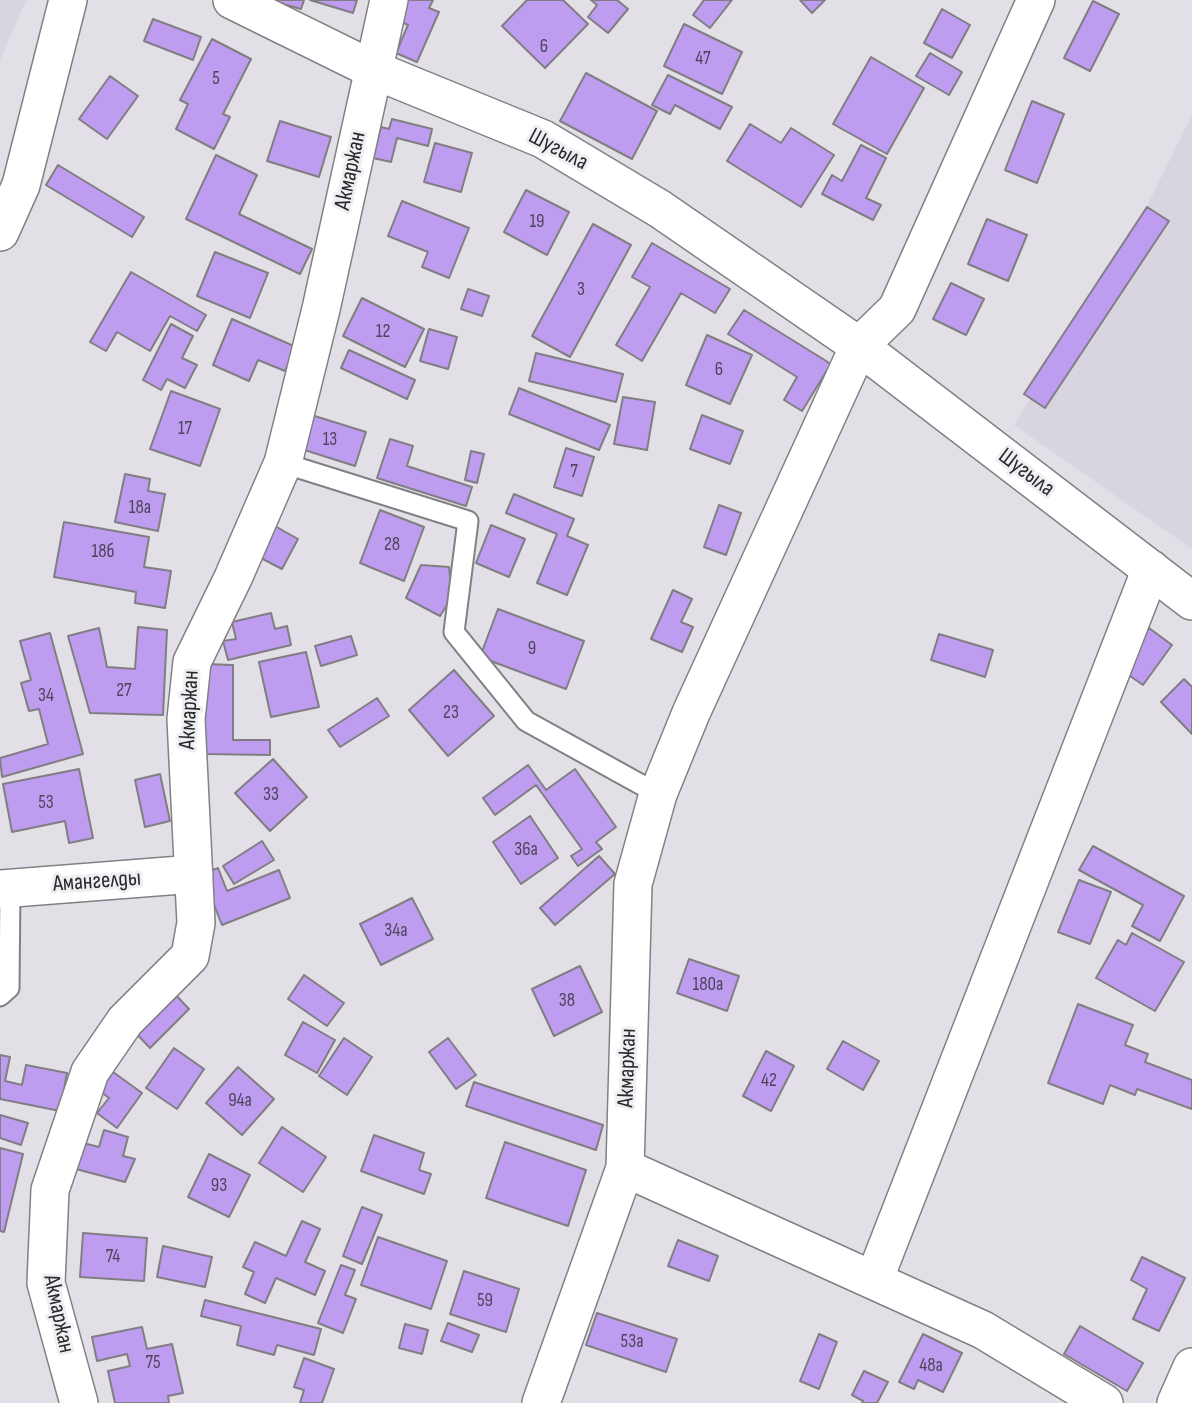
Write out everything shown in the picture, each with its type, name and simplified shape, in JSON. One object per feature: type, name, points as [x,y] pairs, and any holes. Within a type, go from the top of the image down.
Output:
[{"type":"street","points":[[0,232],[21,184],[68,0]]},
{"type":"street","name":"Шугыла","points":[[232,0],[374,70],[544,139],[660,209],[859,345],[1192,601]]},
{"type":"street","name":"Акмаржан","points":[[79,1403],[46,1283],[50,1190],[90,1072],[125,1021],[190,956],[196,923],[186,719],[192,662],[233,578],[283,463],[321,309],[389,0]]},
{"type":"street","points":[[859,345],[897,309],[1035,0]]},
{"type":"street","name":"Акмаржан","points":[[541,1403],[625,1168],[633,884],[658,794],[691,713],[859,345]]},
{"type":"street","points":[[874,1280],[1151,569]]},
{"type":"street","name":"Амангелды","points":[[5,888],[194,874]]},
{"type":"street","points":[[625,1168],[983,1330],[1104,1403]]},
{"type":"street","points":[[1176,1403],[1192,1367]]},
{"type":"lane","points":[[283,463],[468,521],[454,632],[526,721],[658,794]]},
{"type":"lane","points":[[0,996],[9,988],[5,888]]},
{"type":"shaded area","points":[[0,0],[26,0],[0,60]]},
{"type":"shaded area","points":[[1192,115],[1192,549],[1014,425],[1144,212]]},
{"type":"building","points":[[269,0],[304,0],[301,9]]},
{"type":"building","points":[[310,0],[357,0],[353,13]]},
{"type":"building","points":[[402,0],[433,0],[429,8],[439,12],[417,62],[396,53],[408,25],[394,19]]},
{"type":"building","points":[[527,0],[563,0],[588,24],[545,68],[502,26]]},
{"type":"building","points":[[591,0],[617,0],[628,9],[608,33],[588,17],[597,5]]},
{"type":"building","points":[[704,0],[732,0],[710,28],[693,15]]},
{"type":"building","points":[[800,0],[825,0],[812,13]]},
{"type":"building","points":[[1093,1],[1119,14],[1090,71],[1064,58]]},
{"type":"building","points":[[942,9],[970,25],[952,58],[924,43]]},
{"type":"building","points":[[153,19],[201,37],[193,60],[144,41]]},
{"type":"building","points":[[684,24],[742,52],[722,94],[664,66]]},
{"type":"building","points":[[212,39],[251,59],[223,114],[230,117],[214,149],[176,129],[188,104],[180,100]]},
{"type":"building","points":[[930,53],[962,72],[949,95],[916,76]]},
{"type":"building","points":[[871,57],[924,88],[887,154],[833,124]]},
{"type":"building","points":[[586,73],[657,111],[632,159],[560,121]]},
{"type":"building","points":[[668,75],[732,107],[720,129],[675,105],[670,114],[652,105]]},
{"type":"building","points":[[110,76],[138,96],[107,139],[79,119]]},
{"type":"building","points":[[1032,101],[1064,114],[1037,183],[1005,170]]},
{"type":"building","points":[[392,119],[432,129],[428,146],[397,138],[391,162],[373,158],[381,127],[389,129]]},
{"type":"building","points":[[280,121],[331,137],[319,177],[267,161]]},
{"type":"building","points":[[750,124],[781,143],[791,128],[834,155],[801,207],[727,161]]},
{"type":"building","points":[[435,143],[472,153],[461,192],[424,182]]},
{"type":"building","points":[[861,145],[886,158],[866,198],[881,205],[873,220],[822,194],[832,175],[842,181]]},
{"type":"building","points":[[216,155],[257,175],[239,214],[312,249],[300,274],[186,219]]},
{"type":"building","points":[[58,165],[144,217],[132,237],[46,185]]},
{"type":"building","points":[[526,190],[569,212],[547,255],[504,232]]},
{"type":"building","points":[[402,201],[469,228],[449,278],[422,267],[428,252],[388,236]]},
{"type":"building","points":[[1147,207],[1169,221],[1045,408],[1024,394]]},
{"type":"building","points":[[987,219],[1027,235],[1008,281],[968,264]]},
{"type":"building","points":[[593,224],[631,245],[570,357],[532,336]]},
{"type":"building","points":[[652,243],[730,289],[715,313],[681,293],[642,361],[616,345],[650,287],[632,277]]},
{"type":"building","points":[[215,252],[268,273],[250,318],[197,296]]},
{"type":"building","points":[[131,272],[206,315],[197,331],[170,316],[150,351],[117,332],[106,351],[90,342]]},
{"type":"building","points":[[951,283],[984,299],[966,335],[933,319]]},
{"type":"building","points":[[468,289],[489,296],[482,316],[461,309]]},
{"type":"building","points":[[362,298],[424,329],[405,367],[343,336]]},
{"type":"building","points":[[744,310],[831,364],[802,411],[784,400],[797,377],[728,334]]},
{"type":"building","points":[[232,319],[296,347],[285,371],[258,360],[249,381],[213,365]]},
{"type":"building","points":[[171,324],[193,336],[182,358],[197,365],[185,388],[167,379],[161,390],[143,380]]},
{"type":"building","points":[[429,329],[457,337],[448,369],[420,361]]},
{"type":"building","points":[[707,335],[752,355],[730,404],[686,385]]},
{"type":"building","points":[[349,350],[415,380],[407,399],[341,368]]},
{"type":"building","points":[[536,353],[623,374],[616,402],[529,381]]},
{"type":"building","points":[[519,388],[610,425],[599,450],[509,414]]},
{"type":"building","points":[[171,391],[220,409],[200,466],[150,449]]},
{"type":"building","points":[[623,397],[655,402],[647,450],[614,444]]},
{"type":"building","points":[[305,413],[366,432],[355,466],[295,447]]},
{"type":"building","points":[[702,415],[743,431],[730,464],[690,449]]},
{"type":"building","points":[[390,439],[413,446],[407,466],[472,487],[466,506],[377,478]]},
{"type":"building","points":[[566,448],[594,457],[582,496],[554,487]]},
{"type":"building","points":[[471,451],[484,454],[477,483],[465,480]]},
{"type":"building","points":[[125,474],[150,479],[148,491],[165,494],[158,531],[115,522]]},
{"type":"building","points":[[514,494],[574,519],[567,536],[588,545],[567,595],[537,583],[557,534],[506,513]]},
{"type":"building","points":[[719,505],[741,513],[726,555],[704,547]]},
{"type":"building","points":[[380,510],[424,527],[404,581],[360,563]]},
{"type":"building","points":[[64,522],[149,537],[144,567],[171,571],[165,608],[135,603],[136,592],[54,577]]},
{"type":"building","points":[[273,525],[298,539],[282,569],[257,556]]},
{"type":"building","points":[[491,525],[525,539],[509,577],[476,563]]},
{"type":"building","points":[[421,565],[449,567],[452,597],[440,616],[406,598]]},
{"type":"building","points":[[673,590],[692,599],[681,622],[693,627],[682,652],[651,639]]},
{"type":"building","points":[[498,609],[584,641],[566,689],[480,657]]},
{"type":"building","points":[[271,613],[275,629],[287,626],[291,645],[228,660],[223,641],[236,639],[232,622]]},
{"type":"building","points":[[138,627],[167,630],[163,715],[90,713],[68,636],[99,628],[107,667],[135,669]]},
{"type":"building","points":[[1149,628],[1172,645],[1143,685],[1120,669]]},
{"type":"building","points":[[50,633],[83,754],[2,777],[0,758],[48,744],[39,709],[29,711],[21,683],[31,680],[20,641]]},
{"type":"building","points":[[939,634],[993,650],[985,677],[931,660]]},
{"type":"building","points":[[351,636],[357,655],[321,666],[315,646]]},
{"type":"building","points":[[306,652],[319,707],[271,717],[259,662]]},
{"type":"building","points":[[205,664],[233,665],[233,740],[270,740],[270,755],[205,754]]},
{"type":"building","points":[[454,670],[494,716],[448,756],[409,710]]},
{"type":"building","points":[[1184,679],[1192,687],[1192,734],[1161,702]]},
{"type":"building","points":[[377,698],[389,716],[340,747],[328,730]]},
{"type":"building","points":[[273,759],[307,797],[270,831],[235,793]]},
{"type":"building","points":[[528,765],[546,790],[575,769],[616,827],[596,842],[602,849],[578,866],[571,856],[582,849],[536,785],[495,815],[483,798]]},
{"type":"building","points":[[79,769],[93,838],[69,843],[65,821],[12,832],[3,784]]},
{"type":"building","points":[[160,774],[170,821],[145,827],[135,780]]},
{"type":"building","points":[[530,816],[558,858],[521,884],[493,842]]},
{"type":"building","points":[[262,841],[274,860],[234,884],[223,866]]},
{"type":"building","points":[[1093,846],[1184,896],[1160,941],[1132,926],[1143,905],[1079,870]]},
{"type":"building","points":[[599,856],[615,874],[555,925],[540,908]]},
{"type":"building","points":[[218,868],[227,891],[279,870],[290,898],[222,925],[202,874]]},
{"type":"building","points":[[1079,880],[1111,892],[1090,944],[1058,932]]},
{"type":"building","points":[[412,898],[433,939],[381,965],[360,924]]},
{"type":"building","points":[[1132,933],[1184,962],[1155,1011],[1096,978],[1118,940],[1126,945]]},
{"type":"building","points":[[689,959],[739,976],[727,1011],[677,993]]},
{"type":"building","points":[[580,966],[602,1012],[554,1036],[532,989]]},
{"type":"building","points":[[304,975],[344,1003],[327,1026],[288,999]]},
{"type":"building","points":[[171,990],[189,1009],[150,1048],[132,1029]]},
{"type":"building","points":[[1078,1004],[1133,1025],[1125,1045],[1148,1054],[1145,1062],[1192,1080],[1192,1109],[1137,1089],[1135,1095],[1110,1085],[1103,1104],[1048,1083]]},
{"type":"building","points":[[303,1022],[335,1040],[317,1073],[285,1055]]},
{"type":"building","points":[[344,1038],[372,1057],[347,1095],[319,1076]]},
{"type":"building","points":[[448,1038],[476,1075],[456,1089],[429,1052]]},
{"type":"building","points":[[843,1041],[879,1061],[863,1090],[827,1069]]},
{"type":"building","points":[[174,1048],[204,1069],[177,1109],[146,1088]]},
{"type":"building","points":[[766,1051],[794,1066],[771,1111],[743,1096]]},
{"type":"building","points":[[0,1055],[10,1057],[5,1081],[22,1085],[26,1065],[67,1073],[60,1111],[0,1099]]},
{"type":"building","points":[[238,1067],[274,1099],[242,1135],[206,1103]]},
{"type":"building","points":[[113,1072],[142,1093],[117,1128],[97,1113],[109,1098],[100,1091]]},
{"type":"building","points":[[474,1082],[603,1125],[596,1150],[466,1106]]},
{"type":"building","points":[[0,1115],[28,1123],[21,1145],[0,1138]]},
{"type":"building","points":[[282,1127],[326,1157],[303,1192],[259,1163]]},
{"type":"building","points":[[104,1130],[128,1137],[123,1156],[135,1159],[125,1182],[76,1169],[83,1143],[99,1147]]},
{"type":"building","points":[[374,1135],[424,1153],[419,1170],[431,1174],[424,1194],[361,1171]]},
{"type":"building","points":[[505,1142],[586,1170],[568,1226],[486,1198]]},
{"type":"building","points":[[0,1148],[23,1154],[4,1232],[0,1231]]},
{"type":"building","points":[[209,1154],[250,1175],[229,1217],[188,1197]]},
{"type":"building","points":[[362,1207],[382,1215],[362,1264],[343,1256]]},
{"type":"building","points":[[302,1221],[320,1229],[305,1262],[325,1271],[315,1295],[276,1278],[265,1303],[245,1294],[254,1272],[243,1267],[255,1242],[286,1256]]},
{"type":"building","points":[[83,1233],[147,1238],[144,1281],[80,1277]]},
{"type":"building","points":[[378,1237],[447,1261],[431,1309],[361,1285]]},
{"type":"building","points":[[678,1240],[718,1256],[709,1281],[668,1266]]},
{"type":"building","points":[[163,1246],[212,1257],[205,1287],[157,1277]]},
{"type":"building","points":[[1142,1257],[1185,1278],[1159,1331],[1133,1319],[1147,1289],[1131,1280]]},
{"type":"building","points":[[341,1265],[355,1270],[345,1295],[356,1299],[343,1333],[318,1323]]},
{"type":"building","points":[[464,1271],[519,1289],[506,1332],[450,1314]]},
{"type":"building","points":[[205,1300],[321,1329],[314,1355],[277,1345],[274,1355],[237,1345],[241,1326],[201,1316]]},
{"type":"building","points":[[597,1313],[677,1339],[666,1372],[586,1345]]},
{"type":"building","points":[[448,1323],[479,1335],[472,1352],[441,1341]]},
{"type":"building","points":[[405,1324],[428,1330],[422,1354],[399,1348]]},
{"type":"building","points":[[1080,1326],[1143,1363],[1127,1391],[1064,1354]]},
{"type":"building","points":[[142,1327],[147,1349],[172,1344],[183,1393],[168,1396],[169,1403],[115,1403],[108,1371],[130,1366],[127,1354],[97,1361],[92,1337]]},
{"type":"building","points":[[819,1334],[837,1342],[819,1389],[800,1381]]},
{"type":"building","points":[[923,1334],[962,1353],[943,1392],[918,1380],[914,1389],[899,1382]]},
{"type":"building","points":[[304,1358],[334,1369],[322,1403],[300,1403],[304,1390],[294,1387]]},
{"type":"building","points":[[864,1371],[888,1382],[877,1403],[862,1403],[863,1401],[852,1395]]}]
